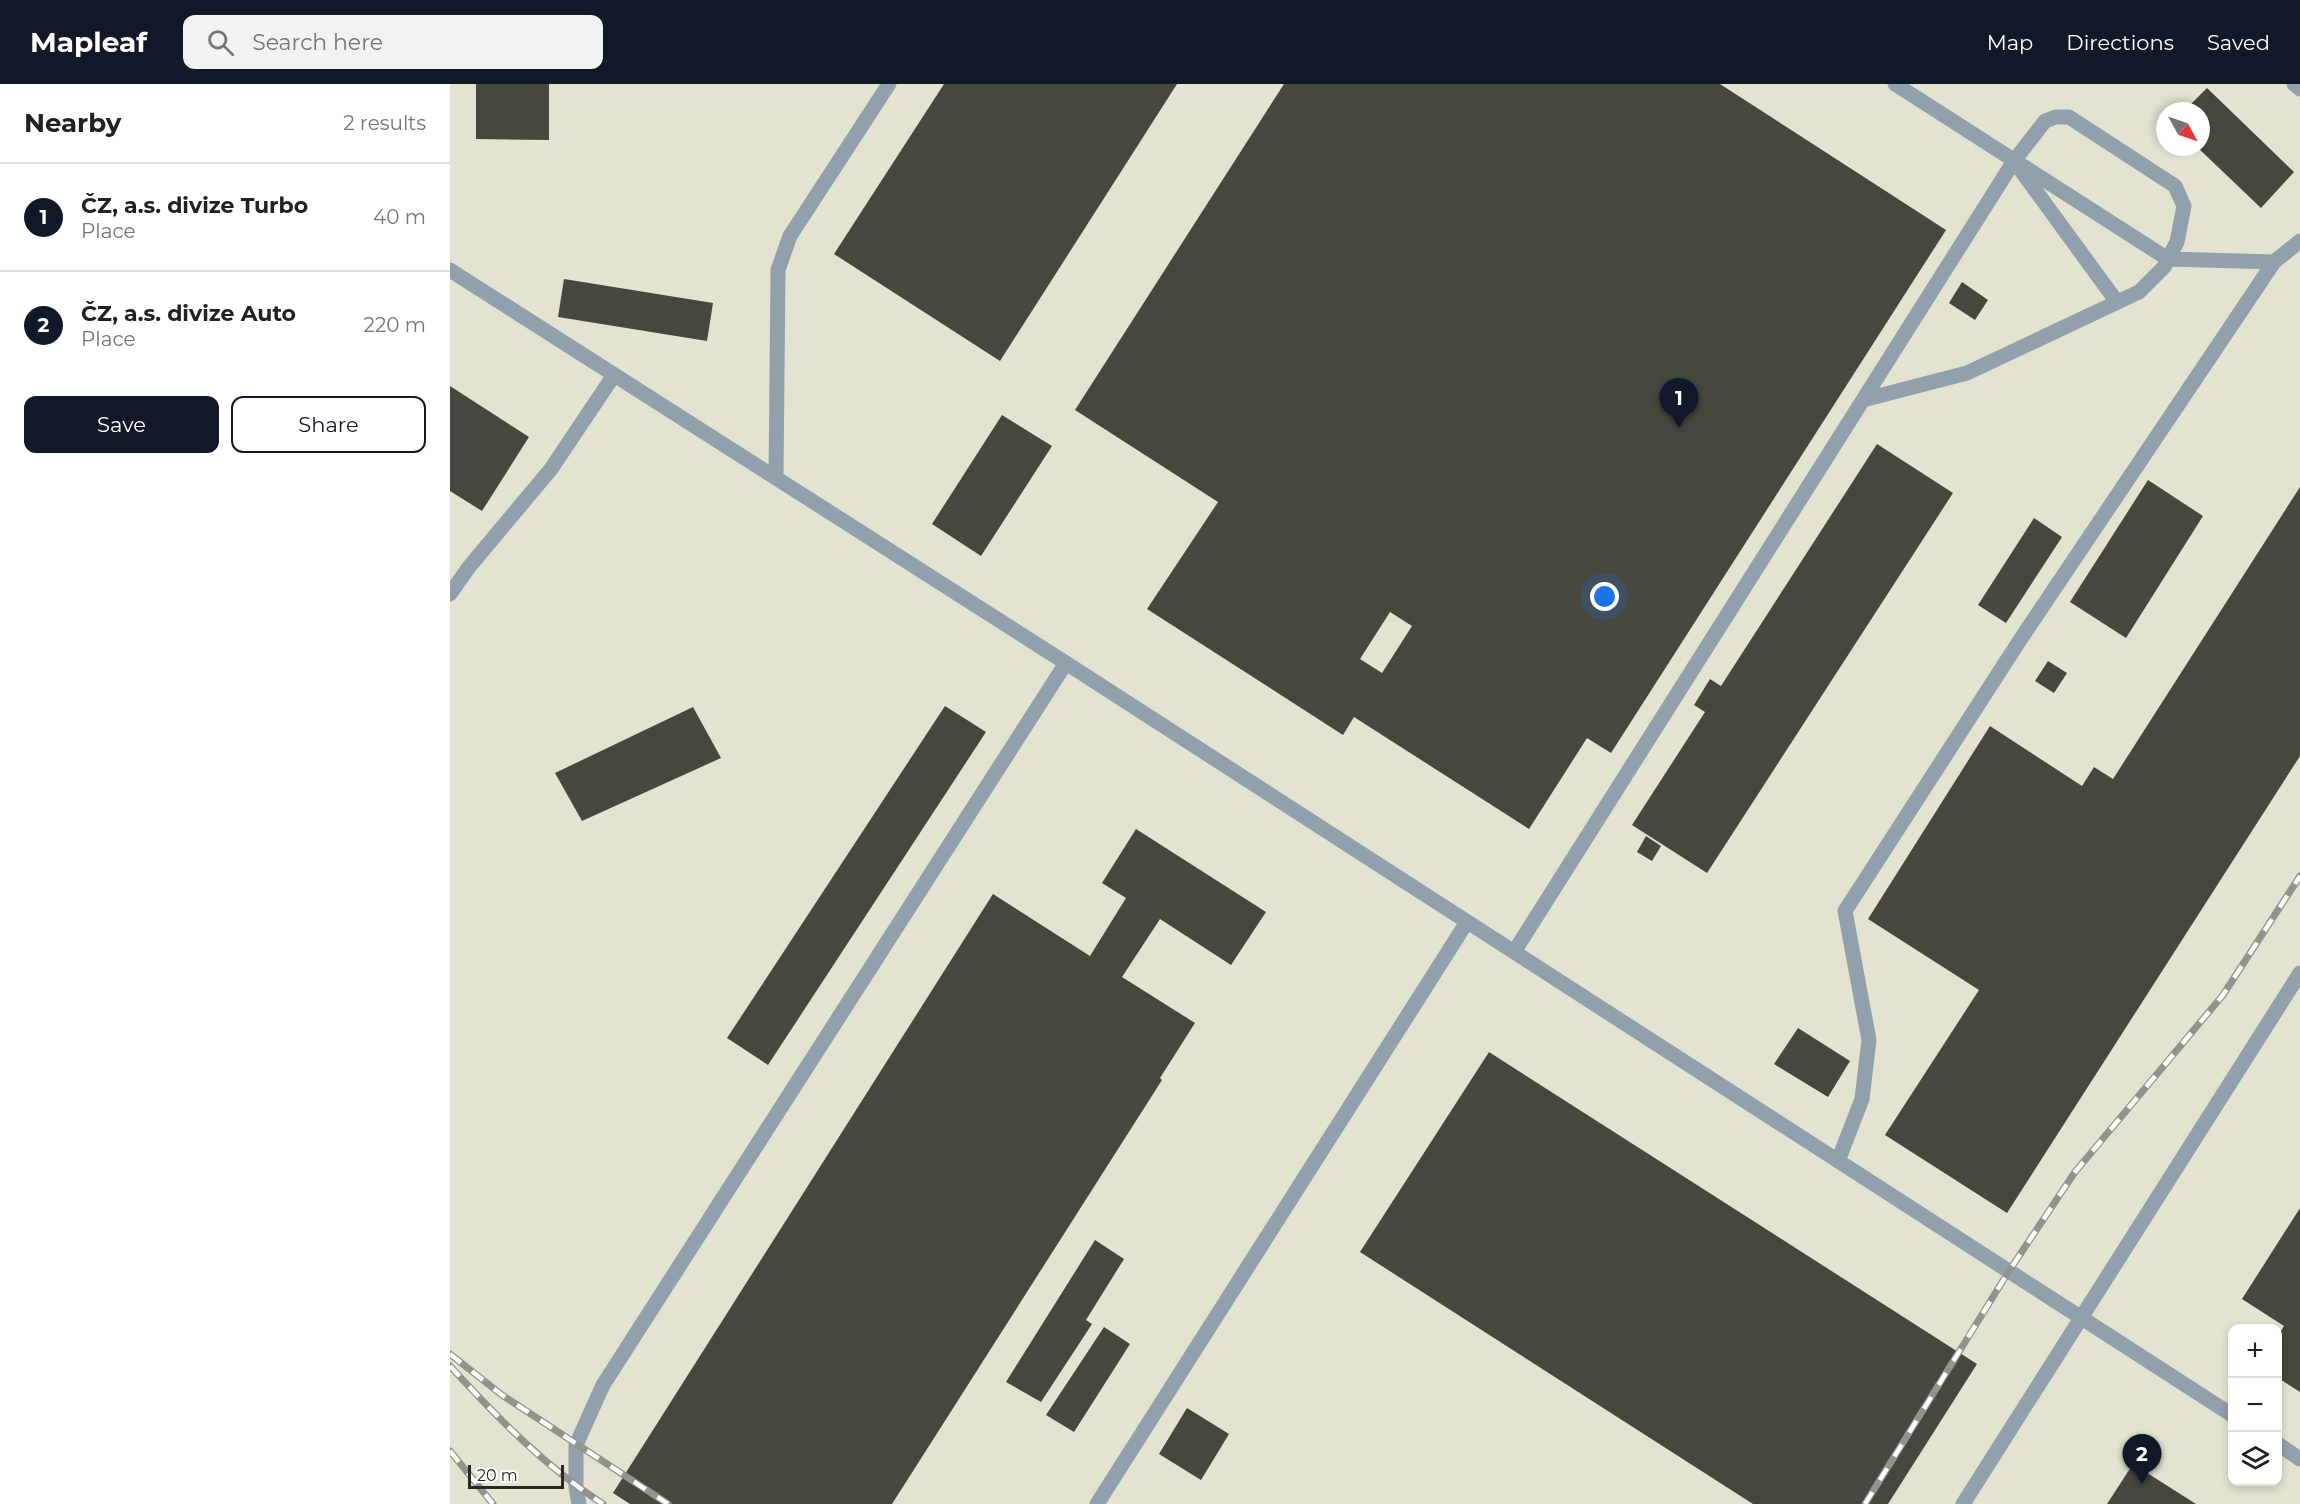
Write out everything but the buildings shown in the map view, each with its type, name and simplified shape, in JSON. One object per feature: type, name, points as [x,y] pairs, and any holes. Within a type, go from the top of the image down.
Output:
[{"type":"lane","points":[[776,477],[778,270],[790,236],[889,84]]},
{"type":"lane","points":[[1895,84],[2168,259],[2274,261]]},
{"type":"lane","points":[[2294,84],[2300,89]]},
{"type":"lane","points":[[1514,952],[2014,160],[2045,121],[2056,117],[2069,117],[2175,186],[2184,206],[2177,242],[2164,267],[2139,292],[1967,372],[1863,400]]},
{"type":"lane","points":[[2014,160],[2117,302]]},
{"type":"lane","points":[[1838,1161],[1862,1099],[1869,1040],[1845,911],[2020,640],[2274,261],[2300,241]]},
{"type":"lane","points":[[450,270],[1066,663],[2228,1412]]},
{"type":"lane","points":[[450,594],[469,567],[552,469],[614,375]]},
{"type":"lane","points":[[579,1504],[576,1487],[576,1445],[603,1385],[1066,663]]},
{"type":"lane","points":[[1096,1504],[1467,922]]},
{"type":"lane","points":[[1963,1504],[2300,973]]},
{"type":"lane","points":[[2282,1447],[2300,1459]]},
{"type":"shaded area","points":[[450,84],[2300,84],[2300,1504],[450,1504]]},
{"type":"railway","points":[[1865,1504],[2009,1271],[2075,1172],[2223,995],[2300,876]]},
{"type":"railway","points":[[450,1354],[502,1395],[668,1504]]},
{"type":"railway","points":[[450,1366],[541,1457],[603,1504]]},
{"type":"railway","points":[[450,1451],[493,1504]]},
{"type":"place","name":"ČZ, a.s. divize Turbo","points":[[1679,428]]},
{"type":"place","name":"ČZ, a.s. divize Auto","points":[[2142,1484]]}]
